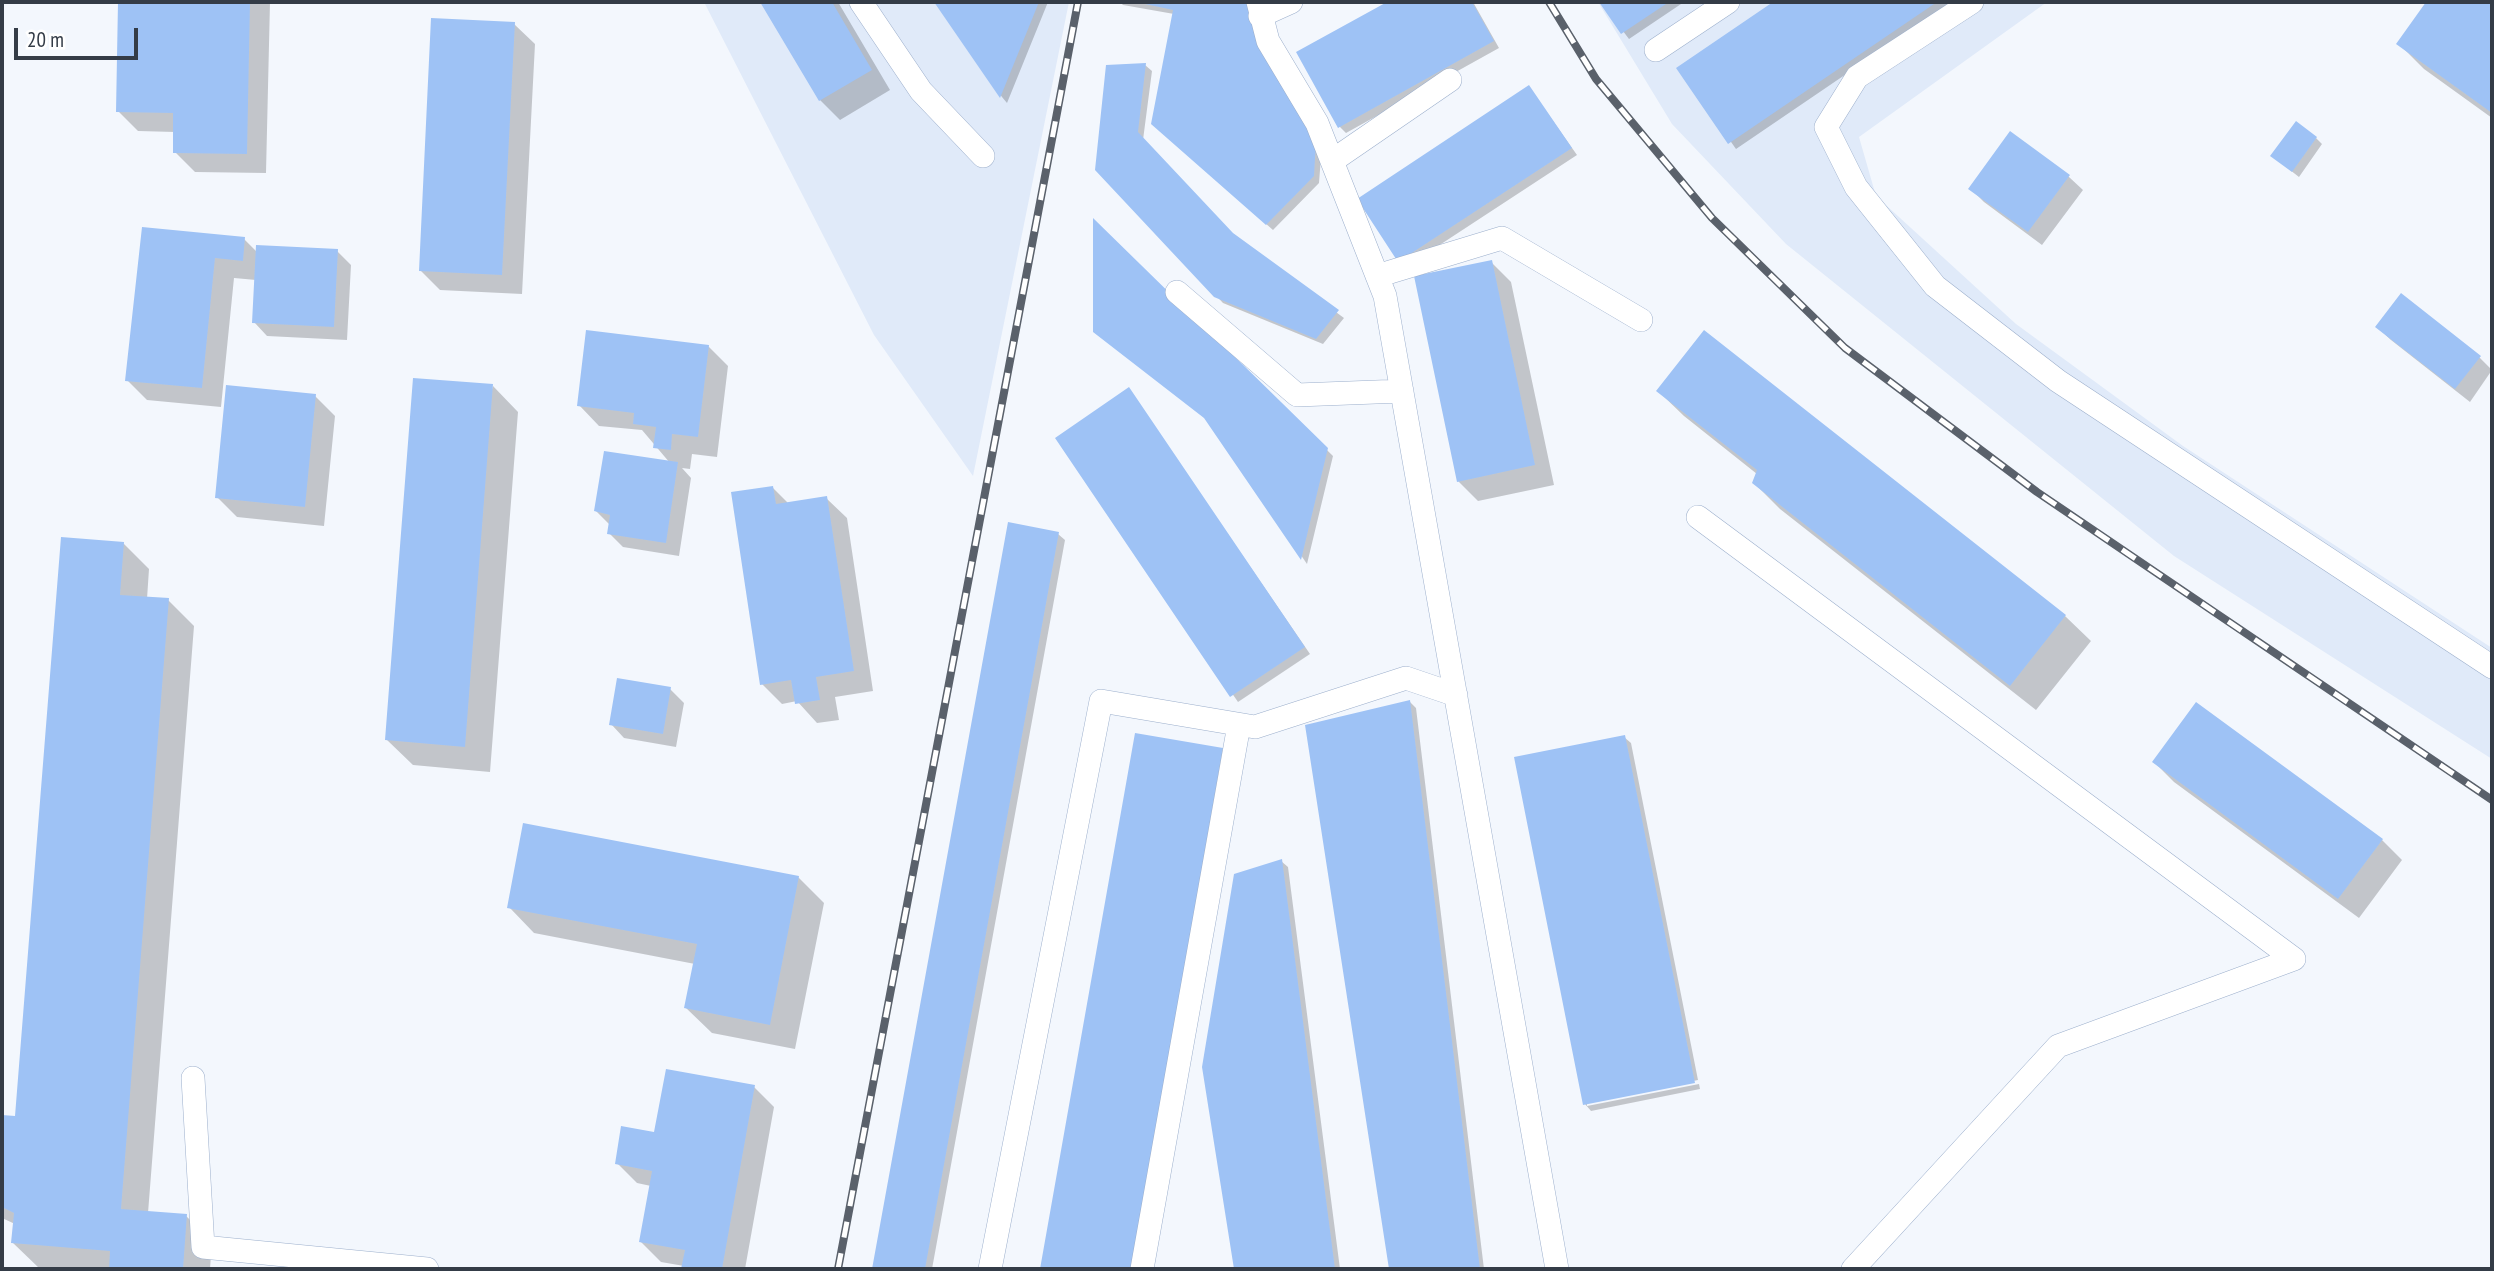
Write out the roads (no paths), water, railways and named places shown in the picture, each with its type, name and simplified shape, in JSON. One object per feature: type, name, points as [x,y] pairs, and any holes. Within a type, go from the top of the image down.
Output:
[{"type":"lane","points":[[860,2],[921,90],[983,156]]},
{"type":"lane","points":[[1291,2],[1259,9],[1268,41],[1317,123],[1385,296],[1557,1269]]},
{"type":"lane","points":[[1656,50],[1728,2]]},
{"type":"lane","points":[[1972,2],[1857,77],[1826,127],[1856,187],[1935,286],[2058,381],[2492,667]]},
{"type":"lane","points":[[1332,161],[1450,80]]},
{"type":"lane","points":[[1377,276],[1502,238],[1641,320]]},
{"type":"lane","points":[[1177,292],[1297,394],[1402,391]]},
{"type":"lane","points":[[1698,517],[2294,959],[2057,1046],[1853,1269]]},
{"type":"lane","points":[[990,1269],[1101,701],[1255,727],[1406,678],[1456,695]]},
{"type":"lane","points":[[1142,1269],[1239,724]]},
{"type":"lane","points":[[193,1078],[203,1247],[427,1269]]},
{"type":"railway","points":[[838,1269],[1078,2]]},
{"type":"railway","points":[[1549,2],[1596,79],[1712,218],[1845,348],[2037,492],[2492,800]]}]
